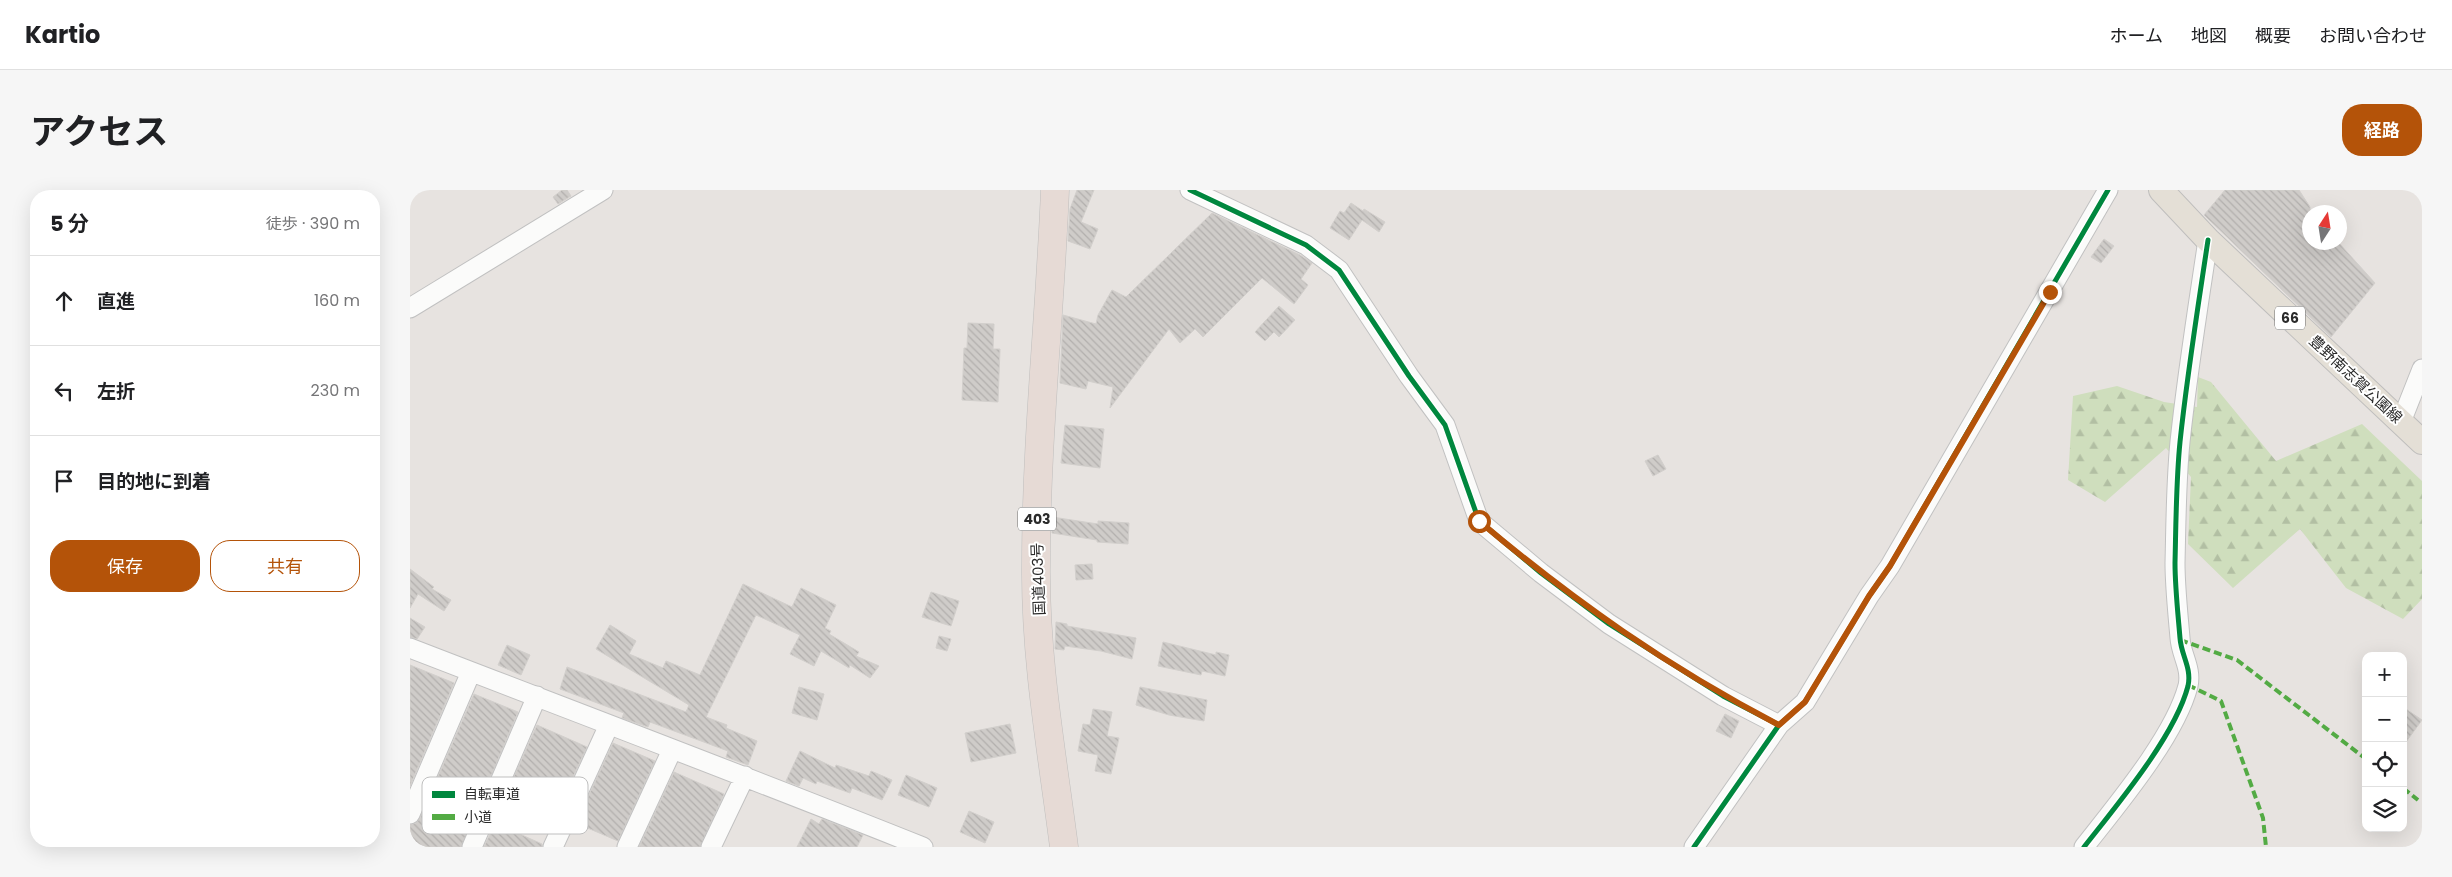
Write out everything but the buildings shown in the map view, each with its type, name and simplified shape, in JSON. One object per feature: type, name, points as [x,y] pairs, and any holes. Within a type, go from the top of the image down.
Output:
[{"type":"highway","name":"国道403号","points":[[1055,190],[1050,302],[1037,487],[1036,566],[1044,708],[1060,843]]},
{"type":"main road","name":"豊野南志賀公園線","points":[[2161,190],[2208,240],[2422,442]]},
{"type":"street","points":[[410,308],[472,268],[603,190]]},
{"type":"street","points":[[1190,190],[1306,245],[1339,270],[1409,376],[1445,425],[1479,521],[1541,573],[1609,624],[1682,672],[1779,725]]},
{"type":"street","points":[[1694,847],[1779,725],[1805,702],[1869,596],[1890,566],[2108,190]]},
{"type":"street","points":[[2084,847],[2136,780],[2176,715],[2188,685],[2189,665],[2180,640],[2175,566],[2178,473],[2191,352],[2208,240]]},
{"type":"street","points":[[2402,422],[2422,369]]},
{"type":"street","points":[[410,648],[672,750],[745,776],[923,847]]},
{"type":"street","points":[[426,777],[471,672]]},
{"type":"street","points":[[502,777],[537,696]]},
{"type":"street","points":[[585,777],[609,725]]},
{"type":"street","points":[[627,847],[672,750]]},
{"type":"street","points":[[711,847],[745,776]]},
{"type":"street","points":[[410,814],[422,786]]},
{"type":"street","points":[[472,847],[478,834]]},
{"type":"street","points":[[553,847],[559,834]]},
{"type":"green space","points":[[2198,377],[2211,382],[2276,461],[2362,424],[2422,481],[2422,599],[2403,619],[2346,588],[2300,529],[2233,588],[2188,544],[2191,477],[2166,448],[2105,502],[2068,480],[2073,396],[2117,386],[2164,402],[2197,407]]},
{"type":"marked path","points":[[2180,640],[2237,660],[2362,756]]},
{"type":"marked path","points":[[2188,685],[2221,701],[2263,818],[2266,847]]},
{"type":"marked path","points":[[2407,791],[2418,800]]},
{"type":"cycle path","points":[[1190,190],[1306,245],[1339,270],[1409,376],[1445,425],[1479,521],[1541,573],[1609,624],[1723,696],[1779,725]]},
{"type":"cycle path","points":[[1694,847],[1779,725],[1805,702],[1869,596],[1890,566],[2108,190]]},
{"type":"cycle path","points":[[2084,847],[2144,770],[2171,726],[2188,686],[2189,673],[2180,638],[2175,563],[2177,487],[2186,392],[2208,240]]},
{"type":"route","points":[[1479,521],[1541,573],[1609,624],[1674,667],[1723,696],[1779,725],[1805,702],[1869,596],[1890,566],[2050,292]]}]
